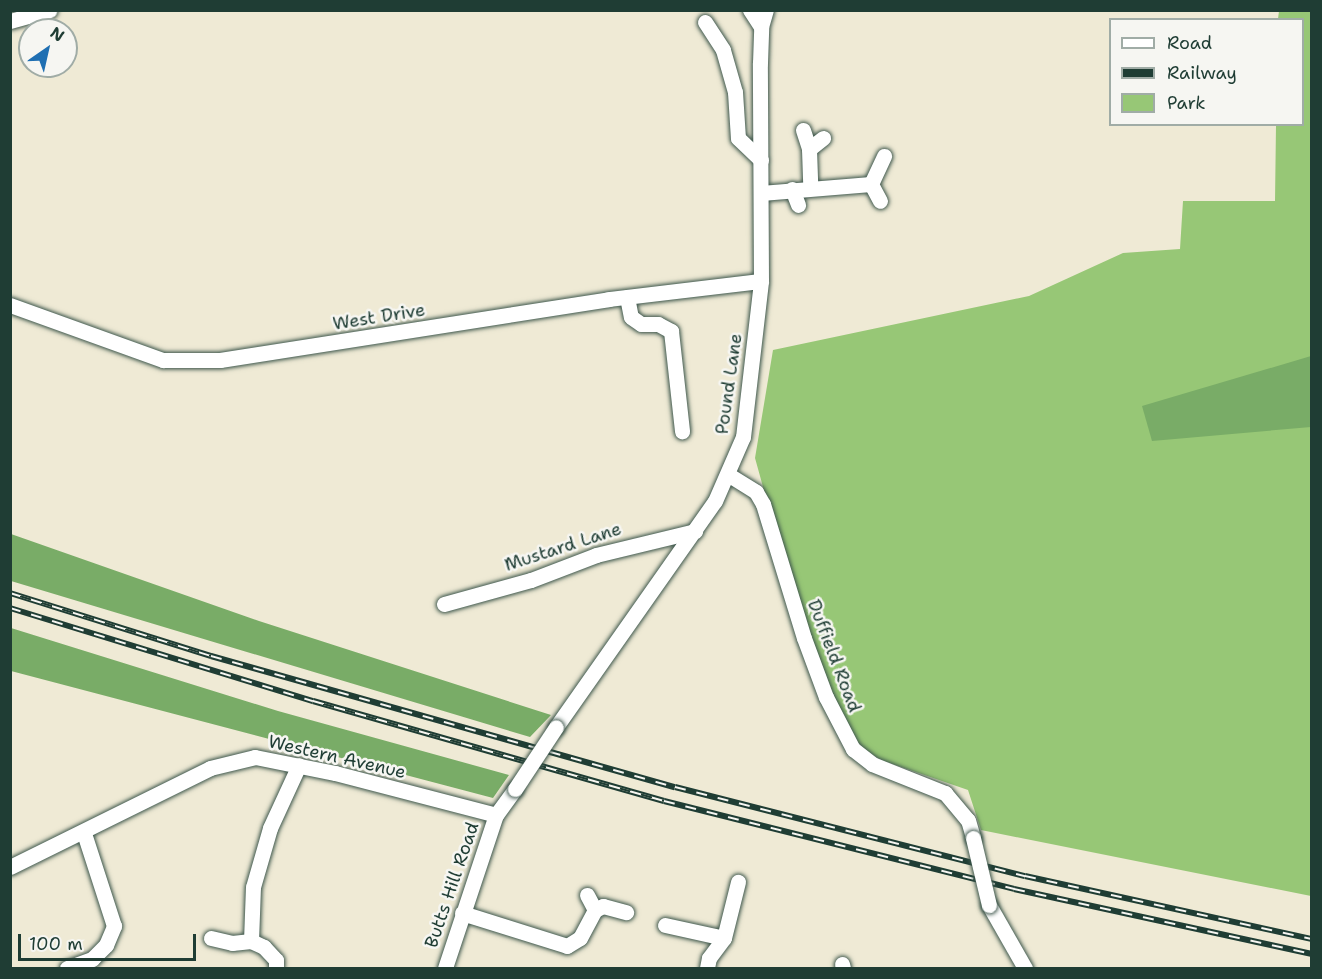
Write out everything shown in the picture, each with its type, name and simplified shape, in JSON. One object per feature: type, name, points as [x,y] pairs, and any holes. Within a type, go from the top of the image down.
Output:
[{"type":"street","points":[[10,21],[50,10]]},
{"type":"street","points":[[750,10],[761,27]]},
{"type":"street","name":"Pound Lane","points":[[496,814],[695,531],[729,475],[743,437],[761,281],[761,27],[766,10]]},
{"type":"street","points":[[705,22],[723,50],[735,92],[738,138],[761,160]]},
{"type":"street","points":[[803,130],[809,149],[810,186]]},
{"type":"street","points":[[809,149],[823,138]]},
{"type":"street","points":[[871,184],[884,156]]},
{"type":"street","points":[[761,193],[810,186],[871,184]]},
{"type":"street","points":[[871,184],[880,201]]},
{"type":"street","points":[[792,189],[798,205]]},
{"type":"street","name":"West Drive","points":[[10,305],[163,360],[220,360],[627,297],[761,281]]},
{"type":"street","points":[[627,297],[631,316],[641,324],[658,324],[671,331],[682,431]]},
{"type":"street","name":"Duffield Road","points":[[729,475],[756,492],[763,504],[804,638],[826,697],[853,749],[872,764],[945,793],[968,820],[989,905],[1023,968]]},
{"type":"street","name":"Mustard Lane","points":[[444,604],[531,580],[596,555],[695,531]]},
{"type":"street","name":"Western Avenue","points":[[10,867],[84,833],[210,768],[255,758],[299,765],[496,814]]},
{"type":"street","points":[[251,941],[253,887],[270,828],[299,765]]},
{"type":"street","name":"Butts Hill Road","points":[[445,969],[496,814]]},
{"type":"street","points":[[68,964],[92,959],[106,945],[114,926],[84,833]]},
{"type":"street","points":[[703,961],[724,938],[738,882]]},
{"type":"street","points":[[587,895],[595,910]]},
{"type":"street","points":[[462,913],[567,946],[580,938],[595,910],[603,906],[626,912]]},
{"type":"street","points":[[665,925],[724,938]]},
{"type":"street","points":[[211,938],[232,943],[251,941],[264,947],[276,960],[276,966]]},
{"type":"green space","points":[[1279,11],[1311,11],[1311,896],[981,830],[968,790],[881,760],[852,741],[790,584],[755,458],[773,350],[1029,296],[1123,253],[1180,249],[1183,201],[1275,201],[1276,126],[1304,126],[1304,18],[1278,18]]},
{"type":"green space","points":[[1311,356],[1311,427],[1152,441],[1142,406]]},
{"type":"green space","points":[[11,534],[259,621],[551,715],[530,737],[11,581]]},
{"type":"green space","points":[[11,628],[278,711],[509,775],[493,798],[11,671]]},
{"type":"railway","points":[[10,593],[211,656],[675,787],[1025,876],[1312,939]]},
{"type":"railway","points":[[10,608],[313,701],[664,801],[1014,889],[1312,954]]}]
